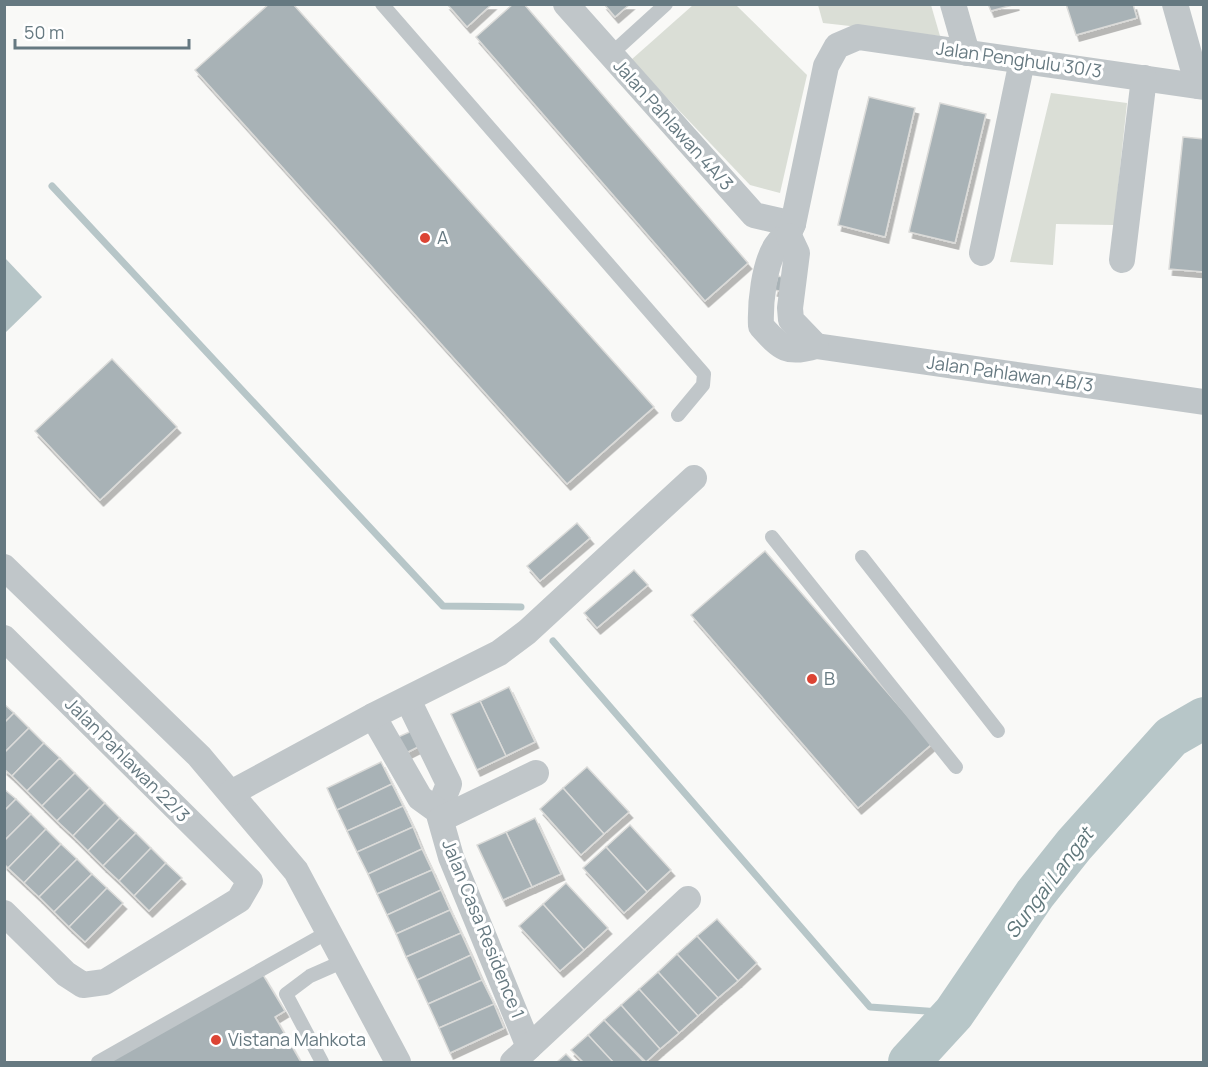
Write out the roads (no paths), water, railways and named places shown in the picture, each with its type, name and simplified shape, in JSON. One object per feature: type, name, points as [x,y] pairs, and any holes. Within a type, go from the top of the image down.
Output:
[{"type":"street","name":"Jalan Pahlawan 4A/3","points":[[566,4],[754,215],[791,230]]},
{"type":"street","points":[[953,4],[968,53]]},
{"type":"street","points":[[1175,4],[1201,86]]},
{"type":"street","name":"Jalan Penghulu 30/3","points":[[791,230],[826,66],[837,46],[858,37],[1201,86]]},
{"type":"street","points":[[982,253],[1022,61]]},
{"type":"street","points":[[1122,260],[1144,78]]},
{"type":"street","name":"Jalan Pahlawan 4B/3","points":[[791,230],[797,253],[790,308],[791,320],[816,346],[1203,402]]},
{"type":"street","points":[[231,793],[373,716],[499,653],[527,632],[694,478]]},
{"type":"street","points":[[4,567],[199,756],[296,871],[398,1062]]},
{"type":"street","name":"Jalan Pahlawan 22/3","points":[[4,638],[250,881],[239,900],[105,982],[83,985],[66,974],[4,913]]},
{"type":"street","points":[[408,700],[449,784],[439,815]]},
{"type":"street","points":[[373,716],[420,798],[439,815]]},
{"type":"street","points":[[439,815],[536,772]]},
{"type":"street","name":"Jalan Casa Residence 1","points":[[439,815],[451,857],[521,1055]]},
{"type":"street","points":[[521,1055],[688,899]]},
{"type":"lane","points":[[382,4],[704,374],[703,385],[678,416]]},
{"type":"lane","points":[[610,55],[666,4]]},
{"type":"lane","points":[[772,537],[956,767]]},
{"type":"lane","points":[[862,557],[998,730]]},
{"type":"lane","points":[[98,1062],[328,932]]},
{"type":"lane","points":[[322,1062],[286,994],[310,976],[344,961]]},
{"type":"waterway","points":[[52,186],[443,606],[521,607]]},
{"type":"waterway","points":[[553,641],[870,1007],[954,1013]]},
{"type":"waterway","name":"Sungai Langat","points":[[909,1062],[954,1013],[1035,894],[1074,845],[1171,737],[1204,718]]},
{"type":"place","name":"A","points":[[425,238]]},
{"type":"place","name":"B","points":[[812,679]]},
{"type":"place","name":"Vistana Mahkota","points":[[216,1040]]}]
